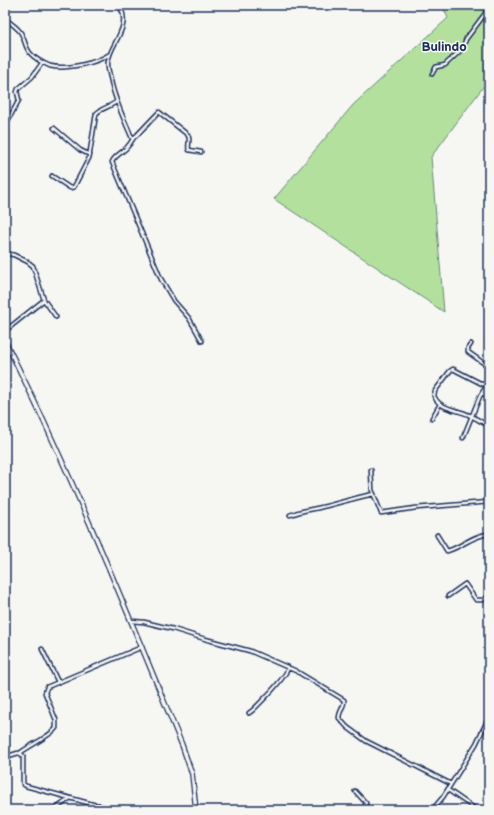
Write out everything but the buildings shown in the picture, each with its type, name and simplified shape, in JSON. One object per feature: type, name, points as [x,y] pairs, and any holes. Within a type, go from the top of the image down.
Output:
[{"type":"street","points":[[119,5],[123,13],[121,31],[110,54],[108,67],[116,102],[132,138]]},
{"type":"street","points":[[122,9],[127,5]]},
{"type":"street","points":[[432,74],[436,67],[445,65],[462,49],[466,39],[487,11],[483,5]]},
{"type":"street","points":[[5,19],[20,32],[26,47],[31,54],[42,63],[52,66],[70,66],[96,61],[110,54]]},
{"type":"street","points":[[5,126],[19,100],[17,92],[18,89],[32,77],[42,63]]},
{"type":"street","points":[[52,176],[70,188],[73,188],[88,162],[96,114],[98,111],[108,108],[116,102]]},
{"type":"street","points":[[201,152],[189,150],[190,139],[188,135],[160,112],[157,113],[137,136],[132,138],[128,146],[114,158],[112,164],[165,287],[174,301],[189,318],[202,341]]},
{"type":"street","points":[[54,128],[80,150],[90,155]]},
{"type":"street","points":[[5,254],[14,255],[33,266],[44,300],[56,317]]},
{"type":"street","points":[[5,331],[44,300]]},
{"type":"street","points":[[5,341],[57,451],[142,647],[192,774],[196,810]]},
{"type":"street","points":[[470,344],[468,352],[489,367]]},
{"type":"street","points":[[486,386],[455,369],[451,370],[434,393],[435,398],[440,404],[472,416],[489,426]]},
{"type":"street","points":[[463,438],[482,393],[489,382]]},
{"type":"street","points":[[482,393],[489,398]]},
{"type":"street","points":[[432,418],[440,404]]},
{"type":"street","points":[[371,470],[372,490],[381,513],[416,508],[489,502]]},
{"type":"street","points":[[290,515],[297,512],[374,494]]},
{"type":"street","points":[[437,535],[447,551],[458,547],[473,538],[489,534]]},
{"type":"street","points":[[448,596],[465,584],[476,600],[483,600],[489,596]]},
{"type":"street","points":[[130,621],[144,622],[173,629],[250,651],[288,667],[344,700],[345,702],[339,713],[339,718],[358,736],[451,784]]},
{"type":"street","points":[[5,757],[20,753],[52,733],[56,728],[56,720],[45,693],[47,687],[142,647]]},
{"type":"street","points":[[42,649],[58,682]]},
{"type":"street","points":[[249,713],[281,681],[288,671],[288,667]]},
{"type":"street","points":[[432,810],[448,790],[476,744],[489,717]]},
{"type":"street","points":[[20,753],[22,756],[23,781],[25,785],[114,810]]},
{"type":"street","points":[[448,790],[477,810]]},
{"type":"street","points":[[355,791],[366,803],[364,810]]},
{"type":"street","points":[[54,810],[70,798]]},
{"type":"street","points":[[96,810],[99,805]]},
{"type":"green space","points":[[442,5],[489,5],[489,79],[431,157],[444,312],[274,199],[353,105],[448,18]]},
{"type":"district","name":"Bulindo","points":[[444,46]]}]
